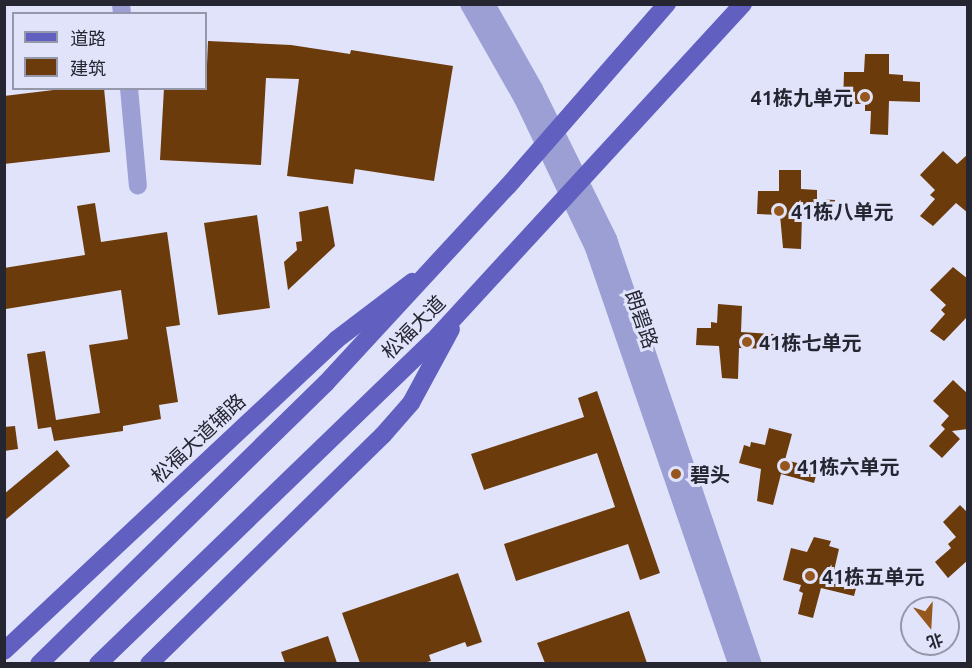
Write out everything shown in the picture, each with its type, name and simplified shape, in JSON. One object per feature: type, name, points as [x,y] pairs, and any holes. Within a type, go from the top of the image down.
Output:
[{"type":"main road","name":"松福大道","points":[[39,663],[201,510],[432,270],[667,4]]},
{"type":"main road","name":"松福大道","points":[[98,663],[458,314],[575,190],[743,4]]},
{"type":"main road","name":"松福大道辅路","points":[[4,651],[336,340],[392,295],[432,270]]},
{"type":"main road","points":[[149,663],[383,435],[411,403],[458,314]]},
{"type":"street","name":"朗碧路","points":[[469,4],[550,138]]},
{"type":"street","name":"朗碧路","points":[[486,4],[575,190],[736,663]]},
{"type":"street","points":[[129,90],[138,186]]},
{"type":"street","name":"朗碧路","points":[[575,190],[608,239],[753,663]]},
{"type":"building","points":[[208,41],[291,45],[350,54],[351,50],[453,66],[434,181],[355,169],[353,184],[287,176],[299,79],[266,78],[261,165],[160,160],[164,90],[207,90]]},
{"type":"building","name":"41栋九单元","points":[[865,54],[889,54],[889,74],[903,75],[903,81],[920,82],[920,102],[889,101],[888,135],[870,134],[871,111],[865,111],[865,104],[843,104],[844,72],[864,72]]},
{"type":"building","points":[[54,90],[104,90],[110,152],[4,164],[4,96]]},
{"type":"building","points":[[943,151],[957,164],[968,154],[968,213],[956,203],[933,226],[920,216],[935,199],[930,195],[935,190],[920,175]]},
{"type":"building","name":"41栋八单元","points":[[779,170],[801,170],[801,189],[817,190],[817,199],[835,200],[834,216],[802,215],[801,249],[783,248],[780,215],[757,214],[758,191],[779,191]]},
{"type":"building","points":[[95,203],[101,242],[167,232],[180,325],[166,327],[178,402],[159,405],[161,419],[123,426],[123,431],[54,441],[51,427],[38,429],[27,354],[45,351],[56,420],[100,413],[89,345],[128,339],[121,290],[6,309],[4,268],[85,255],[77,206]]},
{"type":"building","points":[[328,206],[335,246],[288,290],[284,262],[297,250],[296,242],[302,241],[299,212]]},
{"type":"building","points":[[257,215],[270,308],[218,315],[204,223]]},
{"type":"building","points":[[953,267],[968,279],[968,316],[944,341],[930,331],[945,314],[941,310],[946,305],[930,290]]},
{"type":"building","name":"41栋七单元","points":[[718,304],[742,306],[741,332],[774,334],[773,349],[739,348],[738,379],[722,378],[719,346],[696,345],[697,328],[711,328],[711,322],[717,323]]},
{"type":"building","points":[[953,380],[968,394],[968,429],[952,431],[960,439],[942,458],[929,446],[945,429],[941,425],[949,416],[933,401]]},
{"type":"building","points":[[597,391],[660,573],[640,580],[628,544],[516,581],[504,544],[615,507],[597,453],[484,490],[471,454],[584,417],[578,398]]},
{"type":"building","points":[[15,426],[18,449],[4,451],[4,427]]},
{"type":"building","name":"41栋六单元","points":[[769,428],[792,434],[785,460],[818,468],[814,483],[781,474],[773,505],[757,501],[761,469],[739,463],[744,445],[750,447],[751,442],[765,445]]},
{"type":"building","points":[[57,450],[70,466],[4,521],[4,494]]},
{"type":"building","points":[[960,505],[968,513],[968,560],[948,578],[935,562],[951,548],[948,544],[956,537],[943,522]]},
{"type":"building","name":"41栋五单元","points":[[814,537],[831,541],[829,546],[839,549],[833,575],[858,581],[854,596],[821,588],[813,618],[798,614],[803,593],[799,591],[801,585],[783,580],[791,548],[807,552]]},
{"type":"building","points":[[458,573],[482,642],[467,647],[465,642],[429,655],[431,661],[423,663],[360,663],[342,613]]},
{"type":"building","points":[[629,611],[647,663],[545,663],[537,643]]},
{"type":"building","points":[[328,636],[337,663],[285,663],[281,652]]},
{"type":"place","name":"41栋九单元","points":[[865,97]]},
{"type":"place","name":"41栋八单元","points":[[779,211]]},
{"type":"place","name":"41栋七单元","points":[[747,342]]},
{"type":"place","name":"41栋六单元","points":[[785,466]]},
{"type":"place","name":"碧头","points":[[676,474]]},
{"type":"place","name":"41栋五单元","points":[[810,576]]}]
